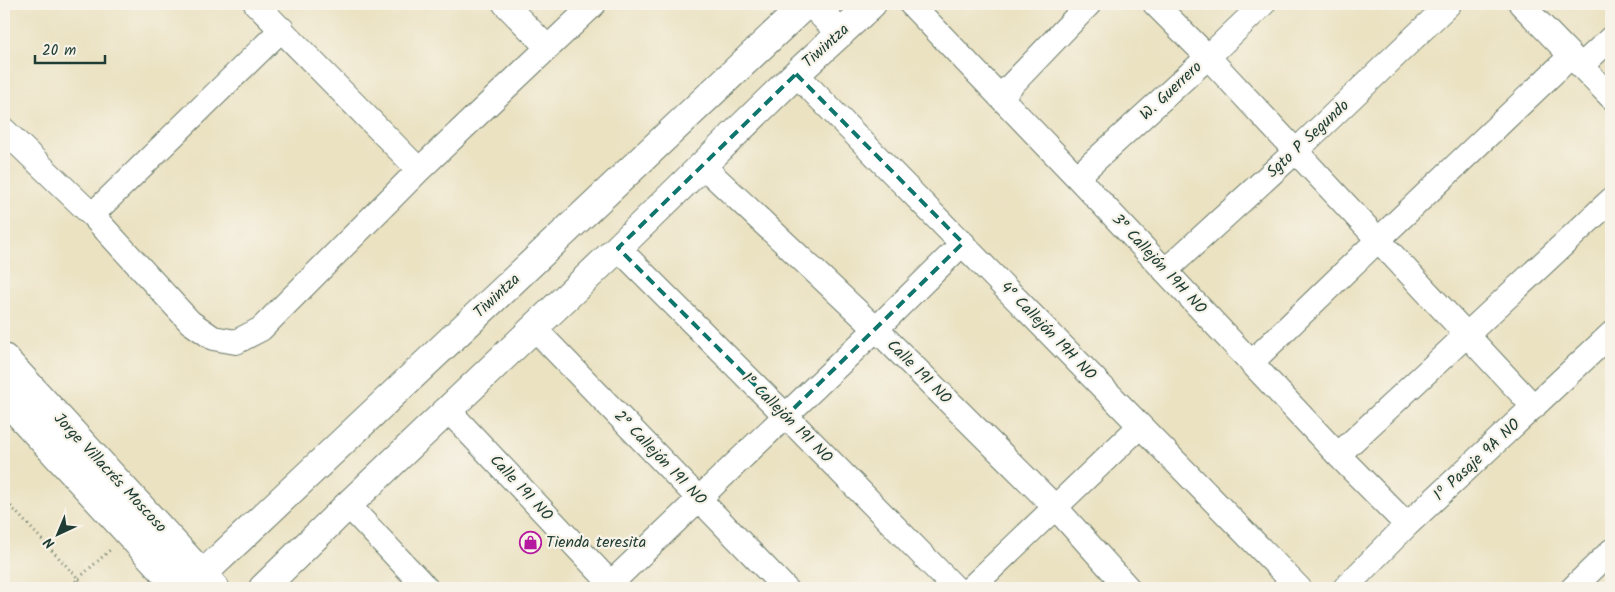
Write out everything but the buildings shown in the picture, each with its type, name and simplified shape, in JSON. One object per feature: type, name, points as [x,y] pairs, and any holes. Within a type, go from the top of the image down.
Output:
[{"type":"street","points":[[256,4],[419,170]]},
{"type":"street","points":[[504,4],[548,48]]},
{"type":"street","points":[[4,130],[92,215],[190,322],[213,338],[236,342],[261,329],[419,170],[594,4]]},
{"type":"street","name":"Tiwintza","points":[[202,583],[806,4]]},
{"type":"street","points":[[812,4],[841,32]]},
{"type":"street","name":"Tiwintza","points":[[263,588],[535,329],[796,74],[872,4]]},
{"type":"street","name":"3° Callejón 19H NO","points":[[910,4],[1338,455],[1407,525]]},
{"type":"street","points":[[1000,97],[1089,4]]},
{"type":"street","points":[[1155,4],[1208,57],[1534,407]]},
{"type":"street","name":"W. Guerrero","points":[[1077,178],[1208,57],[1262,4]]},
{"type":"street","name":"Sgto P Segundo","points":[[1164,271],[1296,151],[1449,4]]},
{"type":"street","points":[[1521,4],[1611,97]]},
{"type":"street","points":[[92,215],[282,29]]},
{"type":"street","points":[[1252,363],[1379,239],[1576,61],[1611,38]]},
{"type":"street","name":"4° Callejón 19H NO","points":[[796,74],[1299,588]]},
{"type":"street","name":"Calle 19I NO","points":[[702,165],[876,329],[1056,508],[1128,588]]},
{"type":"street","points":[[1338,455],[1611,200]]},
{"type":"street","points":[[611,587],[699,498],[963,243]]},
{"type":"street","name":"1° Callejón 19I NO","points":[[618,248],[955,588]]},
{"type":"street","name":"2° Callejón 19I NO","points":[[535,329],[785,588]]},
{"type":"street","name":"1º Pasaje 9A NO","points":[[1345,588],[1407,525],[1611,334]]},
{"type":"street","name":"Jorge Villacrés Moscoso","points":[[4,358],[202,583]]},
{"type":"street","name":"Jorge Villacrés Moscoso","points":[[4,398],[179,588]]},
{"type":"street","name":"Calle 19I NO","points":[[448,410],[611,587]]},
{"type":"street","points":[[971,588],[1140,426]]},
{"type":"street","points":[[348,506],[426,588]]},
{"type":"street","points":[[1573,588],[1611,551]]},
{"type":"path","points":[[4,500],[87,588]]},
{"type":"path","points":[[68,588],[128,533]]},
{"type":"highlighted area","points":[[796,74],[963,243],[786,416],[618,248]]},
{"type":"place","name":"Tienda teresita","points":[[530,542]]}]
